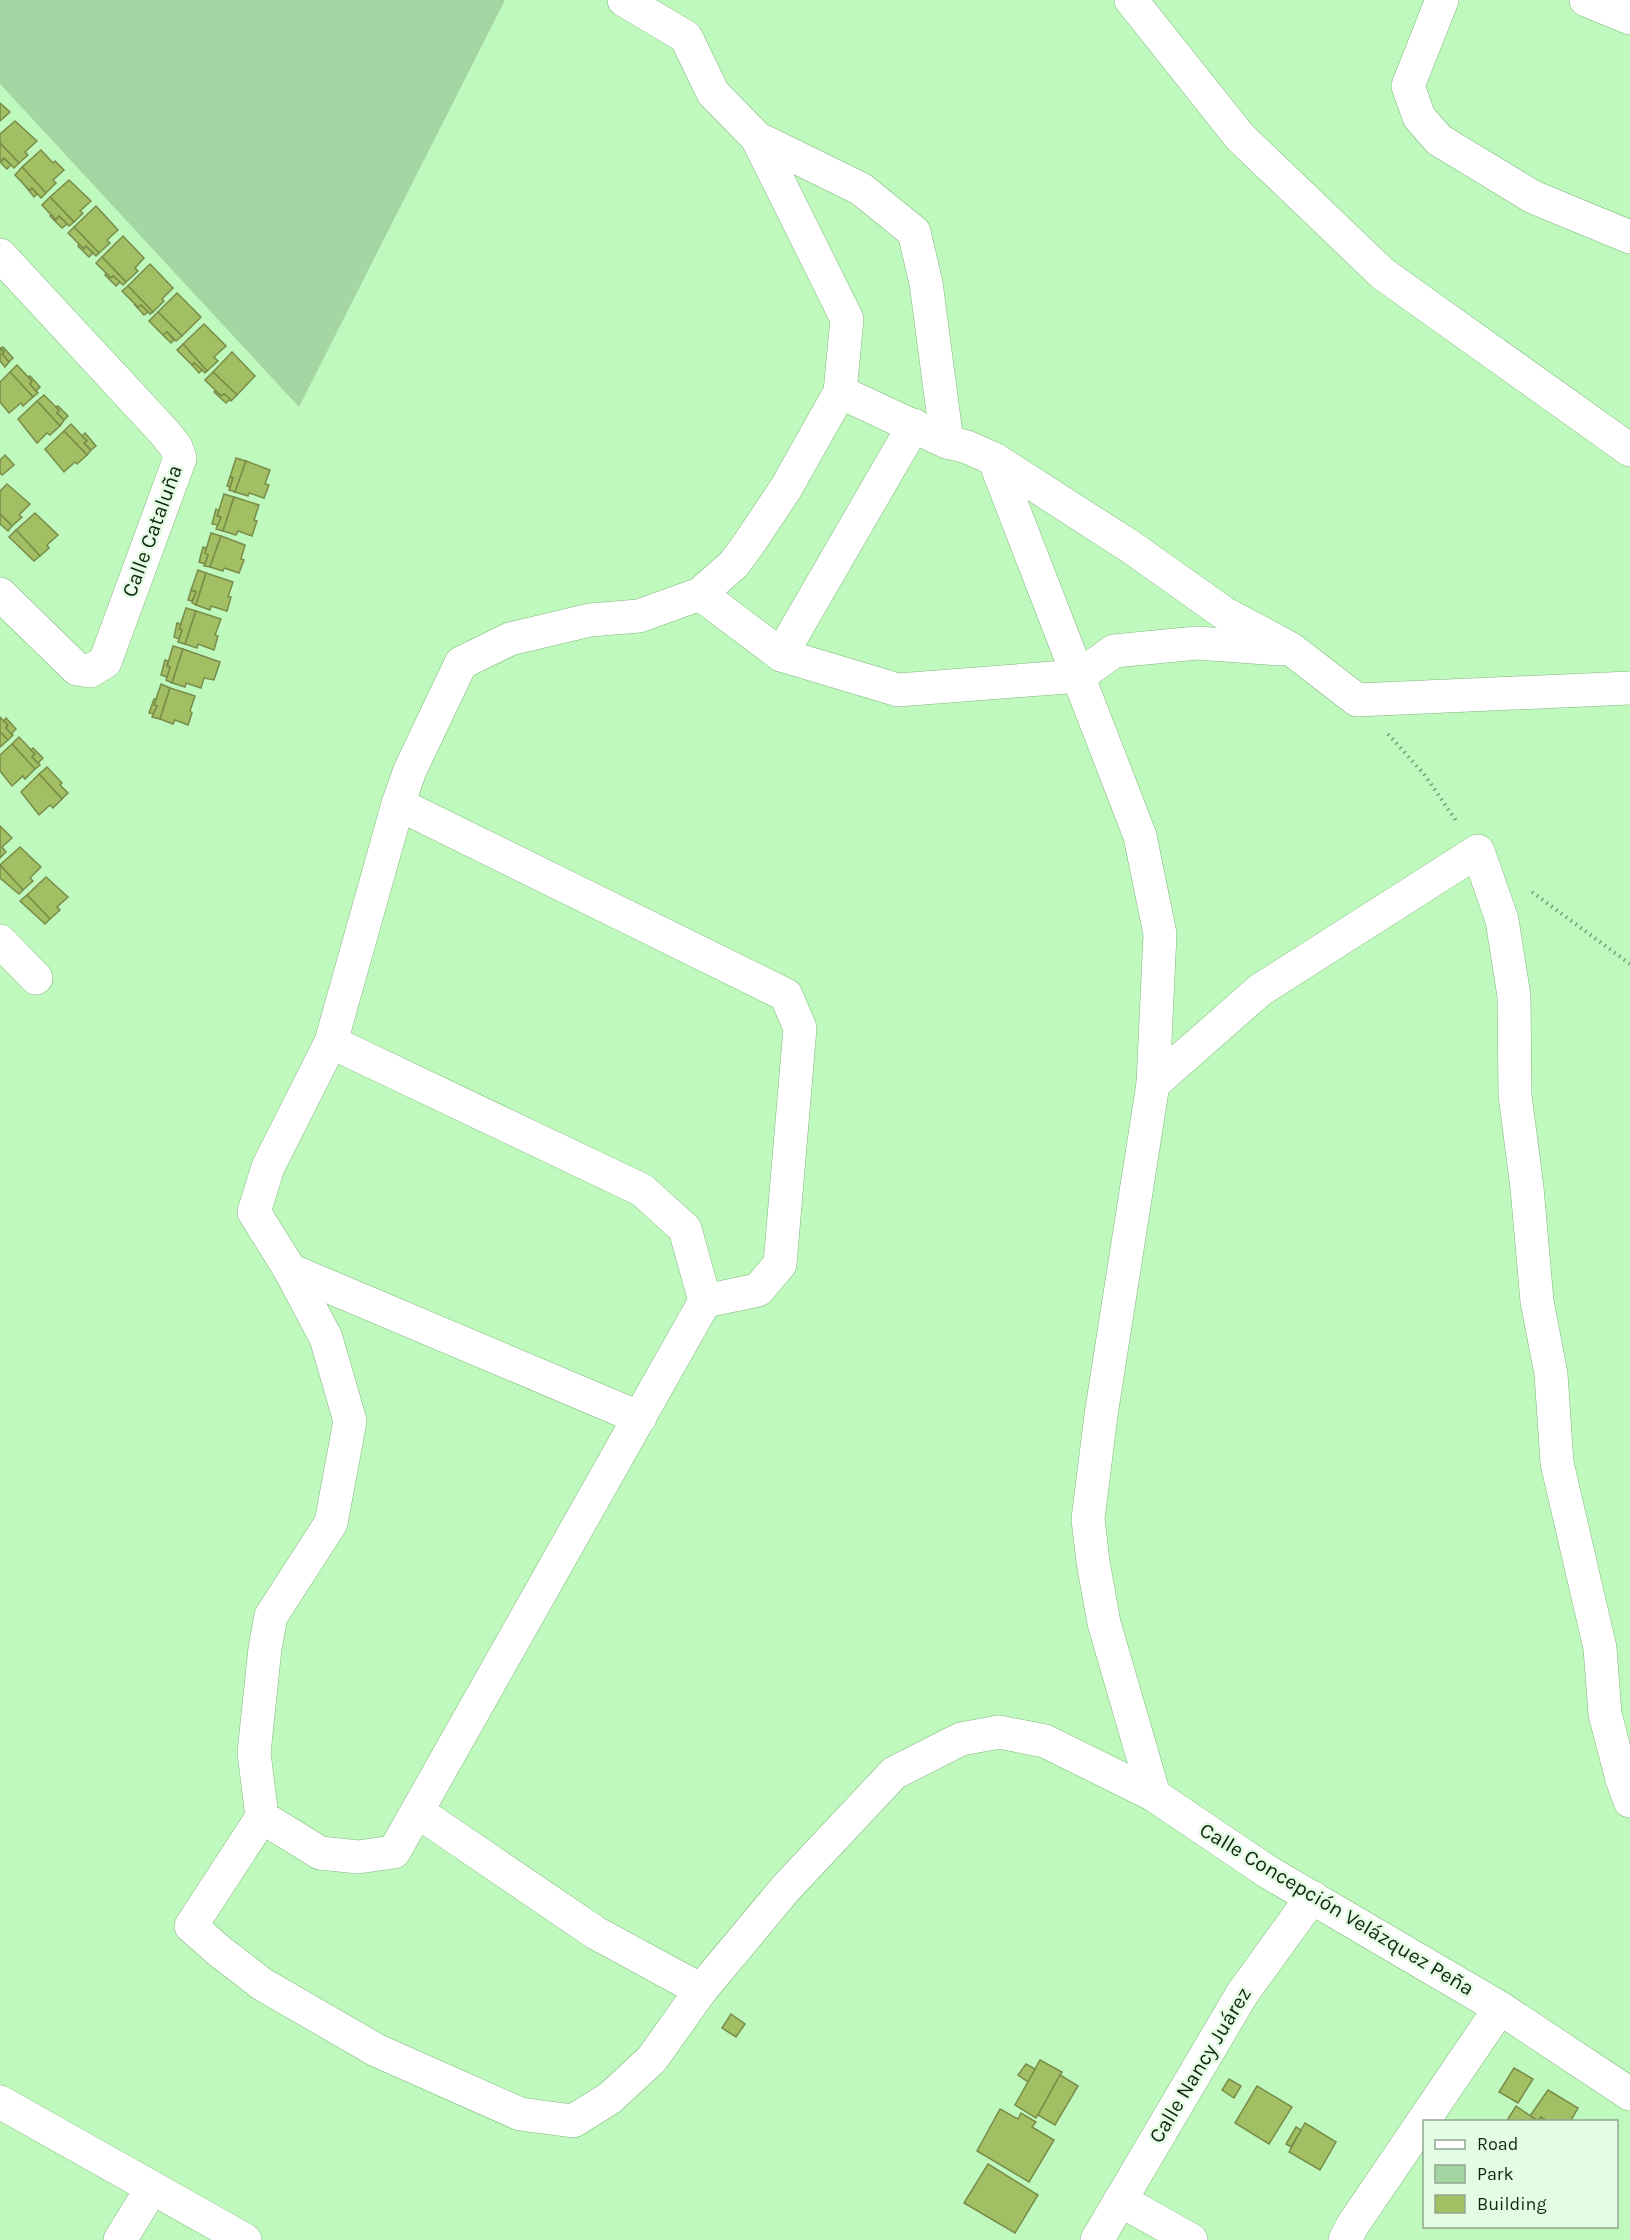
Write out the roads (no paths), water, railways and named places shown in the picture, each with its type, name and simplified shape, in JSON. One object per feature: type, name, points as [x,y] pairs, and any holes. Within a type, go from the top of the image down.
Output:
[{"type":"street","points":[[418,1812],[596,1933],[701,1989],[651,2060],[610,2098],[573,2121],[520,2114],[376,2050],[262,1984],[191,1926],[262,1817],[254,1753],[271,1616],[331,1523],[350,1421],[326,1338],[290,1270],[254,1212],[268,1167],[331,1042],[410,770],[461,663],[510,639],[590,620],[639,616],[700,594],[734,564],[750,542],[786,488],[840,392],[847,319],[757,138],[713,93],[686,37],[624,0]]},
{"type":"street","points":[[1131,0],[1240,137],[1383,274],[1630,450]]},
{"type":"street","points":[[1442,0],[1408,86],[1419,117],[1439,140],[1533,197],[1630,237]]},
{"type":"street","points":[[1586,0],[1630,18]]},
{"type":"street","points":[[757,138],[861,189],[914,231],[926,283],[947,442]]},
{"type":"street","name":"Calle Cataluña","points":[[0,255],[165,433],[176,447],[180,458],[105,662],[90,671],[77,669],[0,594]]},
{"type":"street","points":[[840,392],[947,442],[968,447],[994,459],[1131,547],[1224,613],[1291,649],[1357,700],[1630,688]]},
{"type":"street","points":[[781,655],[914,425]]},
{"type":"street","points":[[994,459],[1140,836],[1160,934],[1153,1084],[1101,1415],[1088,1519],[1104,1623],[1154,1795]]},
{"type":"street","points":[[700,594],[781,655],[898,690],[1079,676],[1114,651],[1197,643],[1291,649]]},
{"type":"street","points":[[399,804],[786,995],[800,1028],[780,1264],[758,1290],[705,1300]]},
{"type":"street","points":[[1153,1084],[1260,990],[1478,851],[1502,920],[1515,996],[1515,1095],[1527,1188],[1537,1301],[1551,1374],[1557,1463],[1600,1648],[1605,1714],[1630,1801]]},
{"type":"street","points":[[0,941],[36,978]]},
{"type":"street","points":[[262,1817],[320,1853],[358,1857],[394,1852],[705,1300],[685,1229],[642,1190],[331,1042]]},
{"type":"street","points":[[290,1270],[640,1418]]},
{"type":"street","name":"Calle Concepción Velázquez Peña","points":[[701,1989],[786,1888],[894,1773],[961,1739],[999,1732],[1045,1741],[1154,1795],[1268,1872],[1500,2008],[1630,2094]]},
{"type":"street","name":"Calle Nancy Juárez","points":[[1097,2240],[1242,1994],[1312,1897]]},
{"type":"street","points":[[1424,2120],[1500,2008]]},
{"type":"street","points":[[0,2102],[245,2240]]},
{"type":"street","points":[[1345,2240],[1352,2226],[1423,2121]]},
{"type":"street","points":[[120,2240],[152,2187]]},
{"type":"street","points":[[1120,2200],[1191,2240]]}]
